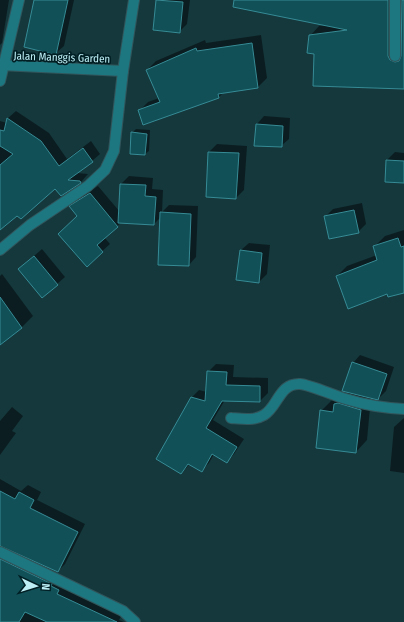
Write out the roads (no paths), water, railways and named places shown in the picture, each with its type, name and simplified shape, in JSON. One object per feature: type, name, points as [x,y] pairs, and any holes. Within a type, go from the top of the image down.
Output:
[{"type":"street","points":[[0,81],[2,66],[20,0]]},
{"type":"street","points":[[0,250],[30,226],[88,186],[105,170],[114,151],[123,71],[134,0]]},
{"type":"street","points":[[395,0],[395,56]]},
{"type":"street","name":"Jalan Manggis Garden","points":[[2,66],[123,71]]},
{"type":"street","points":[[231,418],[257,418],[271,409],[279,395],[288,387],[299,384],[362,404],[404,409]]},
{"type":"street","points":[[0,552],[123,611],[135,622]]}]
